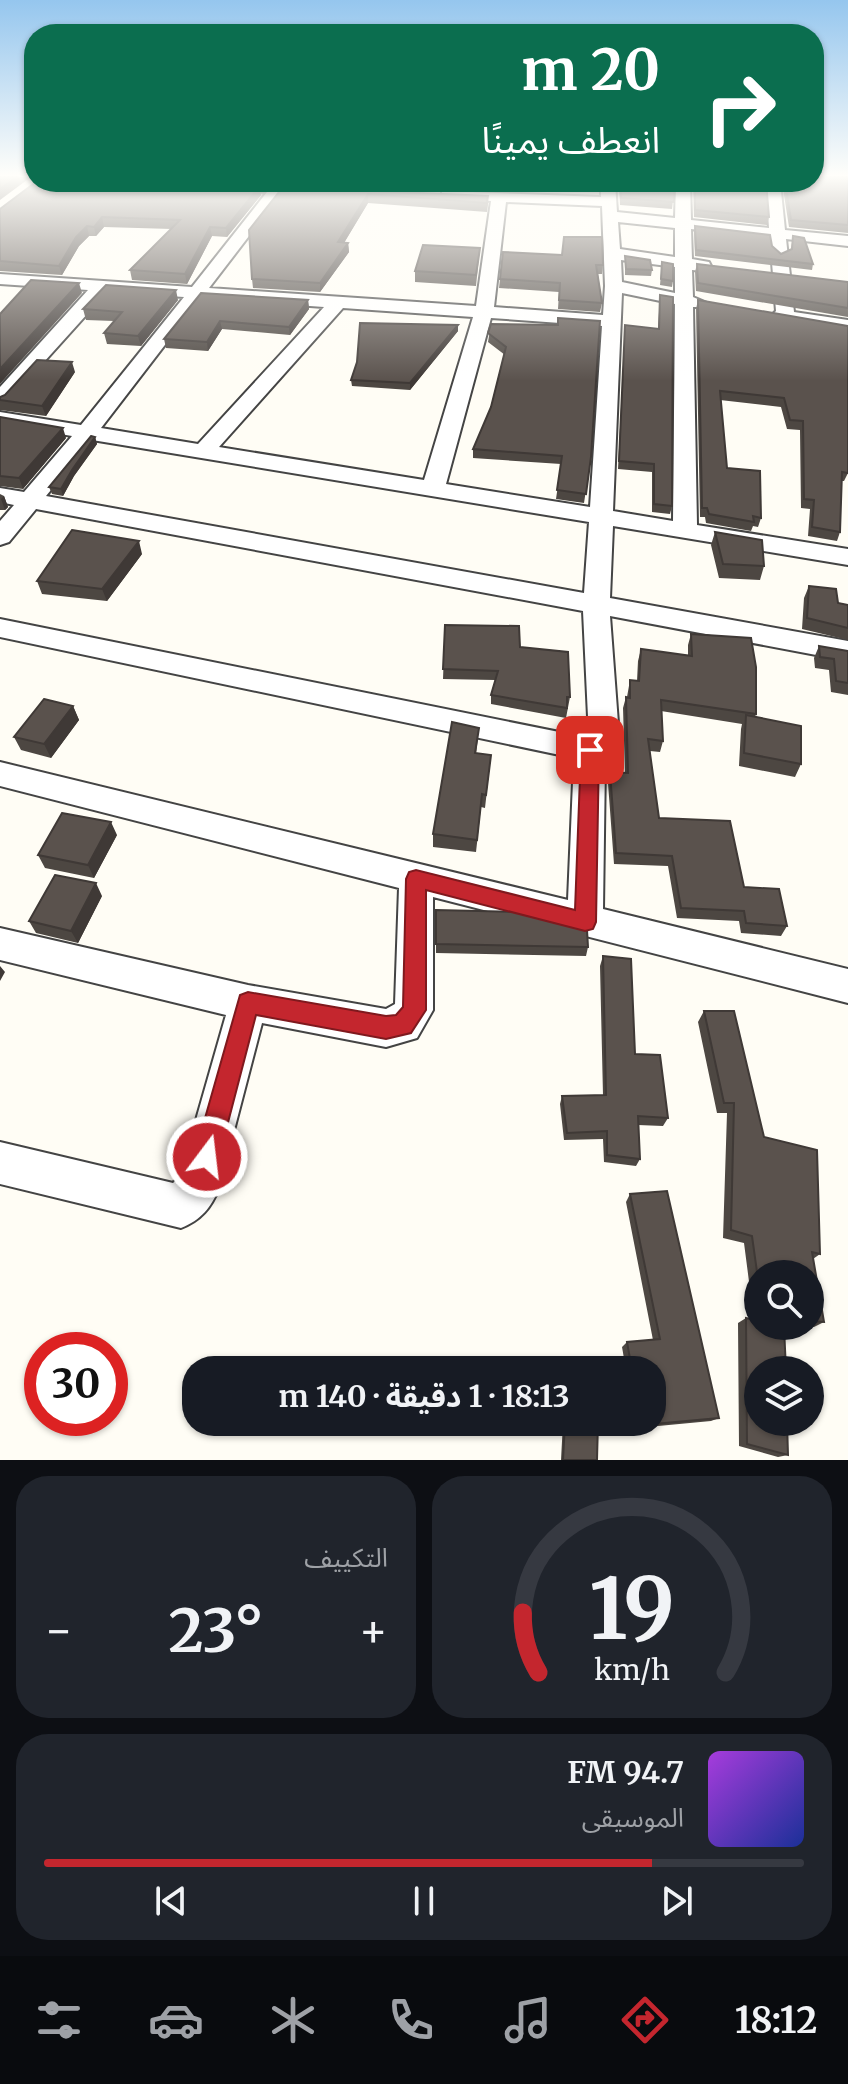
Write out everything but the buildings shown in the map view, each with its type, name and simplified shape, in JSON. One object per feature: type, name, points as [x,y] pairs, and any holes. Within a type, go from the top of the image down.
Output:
[{"type":"street","points":[[0,537],[235,245]]},
{"type":"street","points":[[433,489],[484,311],[493,245]]},
{"type":"street","points":[[0,628],[590,750],[605,750],[596,606],[614,286],[610,245]]},
{"type":"street","points":[[685,528],[686,245]]},
{"type":"street","points":[[781,245],[785,316]]},
{"type":"street","points":[[610,253],[727,270]]},
{"type":"street","points":[[0,279],[612,321]]},
{"type":"street","points":[[0,399],[102,286]]},
{"type":"street","points":[[614,286],[714,305]]},
{"type":"street","points":[[203,452],[339,301]]},
{"type":"street","points":[[757,311],[848,326]]},
{"type":"street","points":[[0,418],[602,514],[848,557]]},
{"type":"street","points":[[0,495],[848,651]]},
{"type":"street","points":[[585,922],[590,750]]},
{"type":"street","points":[[0,774],[848,986]]},
{"type":"street","points":[[0,944],[248,1003],[386,1028],[403,1025],[414,1010],[416,879]]},
{"type":"street","points":[[0,1163],[181,1206],[198,1188],[248,1003]]},
{"type":"route","points":[[207,1157],[248,1003],[386,1028],[403,1025],[414,1010],[416,879],[585,922],[590,750]]}]
